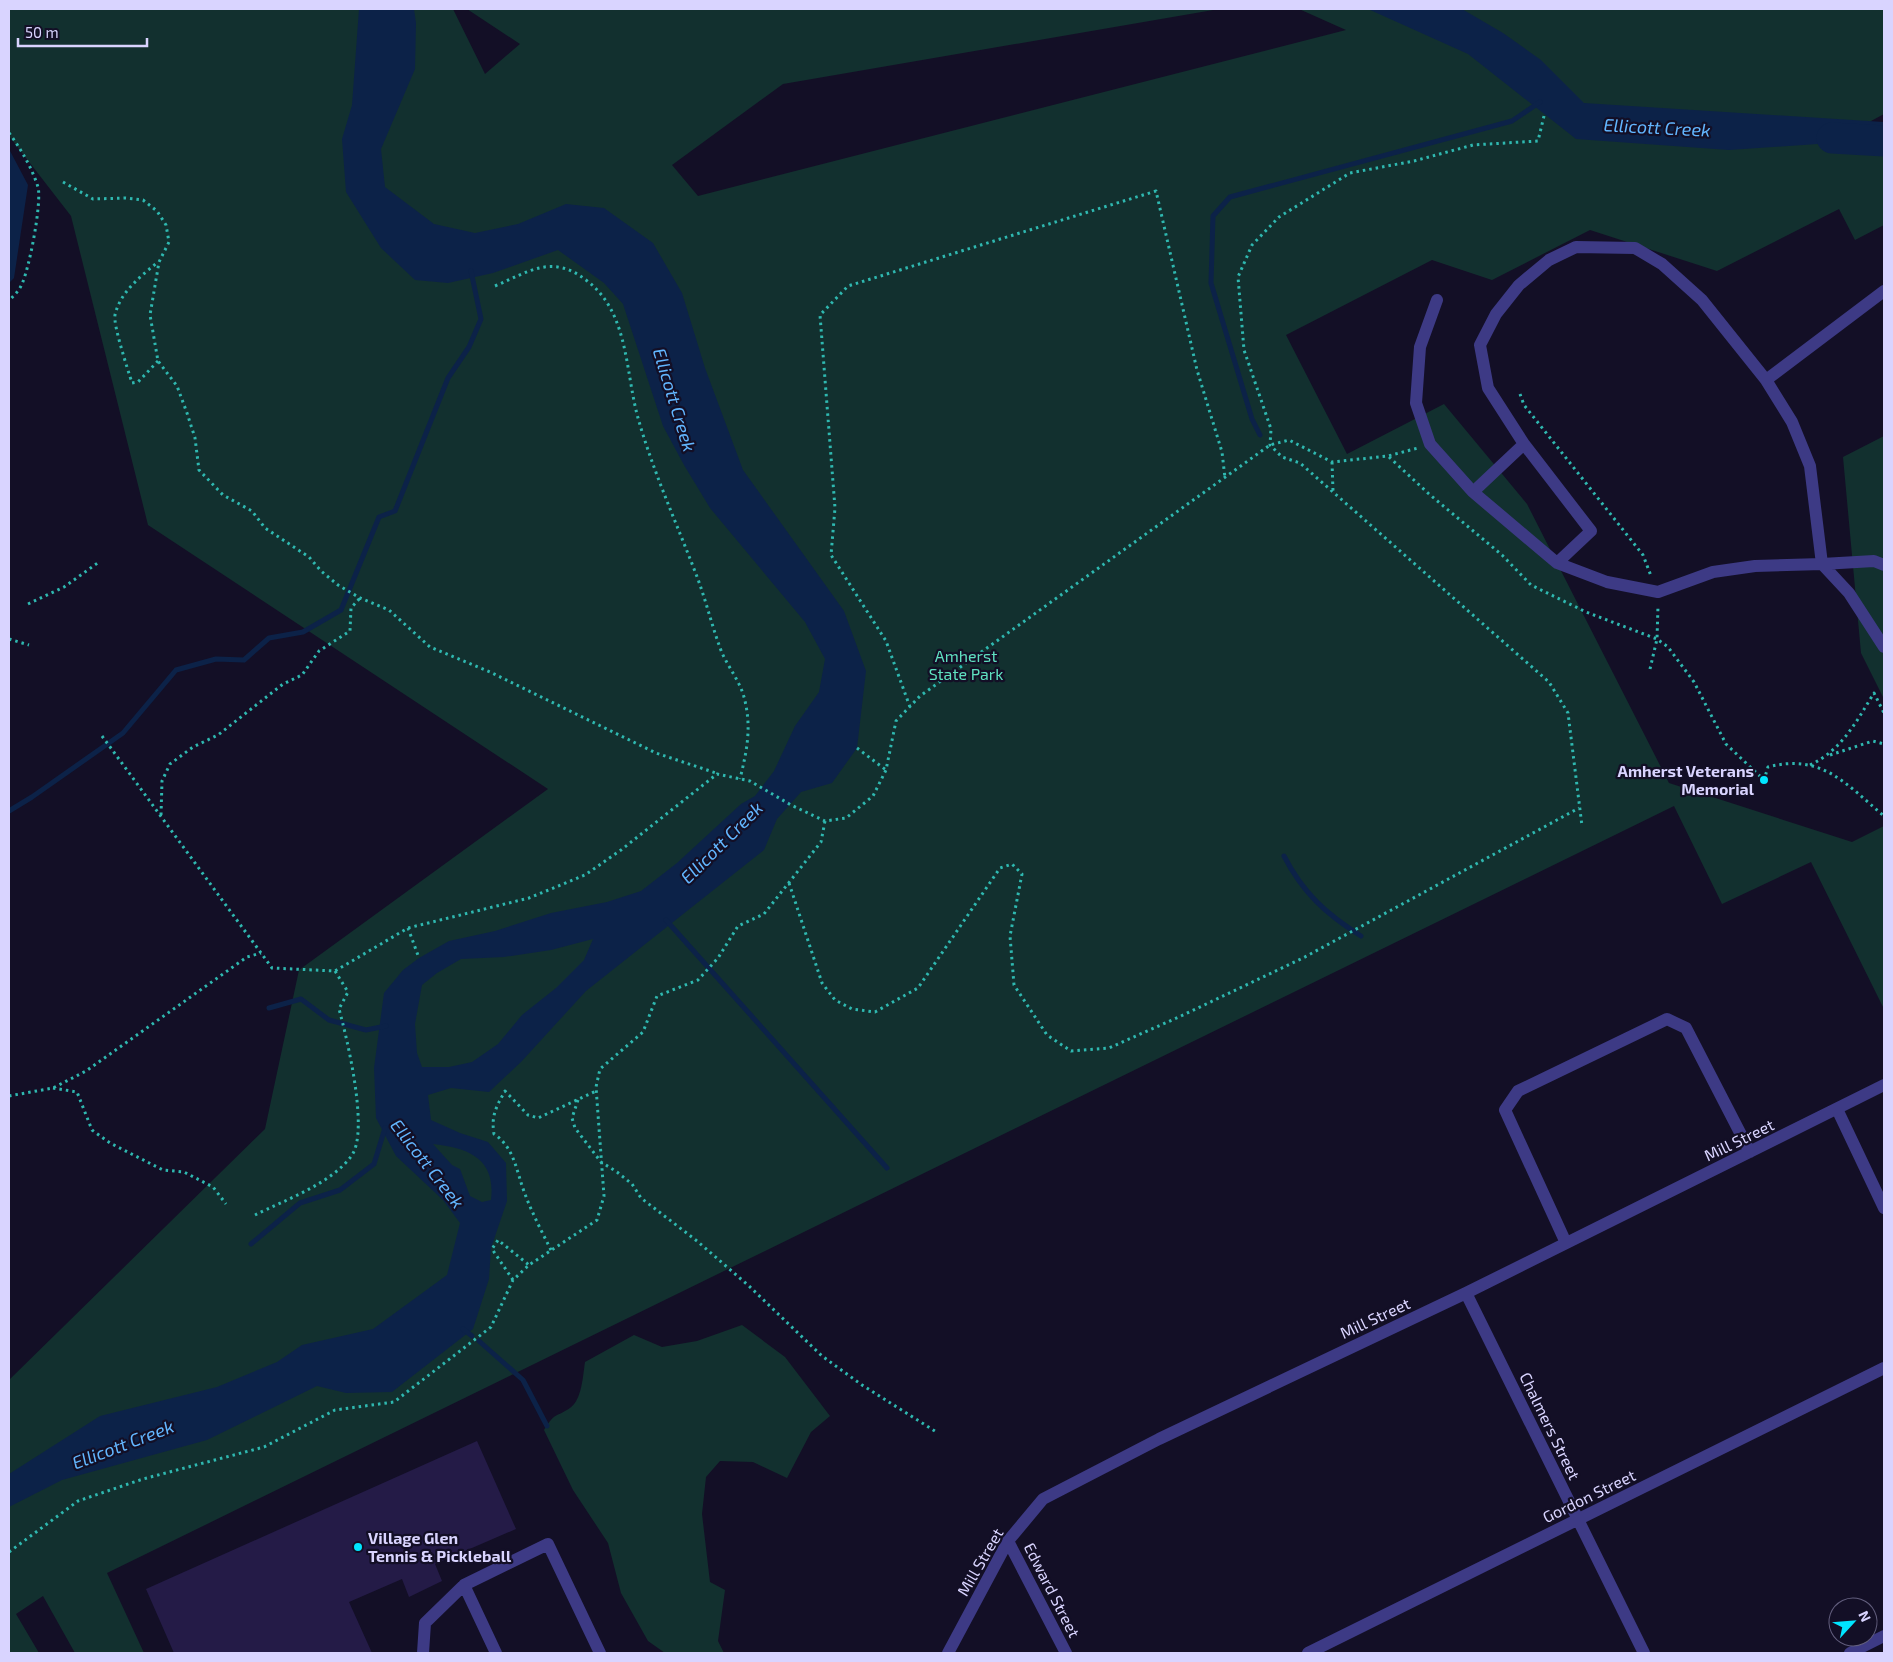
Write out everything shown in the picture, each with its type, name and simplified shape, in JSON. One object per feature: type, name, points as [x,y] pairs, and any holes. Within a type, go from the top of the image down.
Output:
[{"type":"street","points":[[1557,563],[1591,531],[1524,444],[1488,388],[1480,345],[1496,314],[1519,286],[1549,260],[1576,247],[1636,248],[1662,264],[1702,300],[1766,380],[1792,422],[1810,466],[1822,564],[1849,593],[1884,647]]},
{"type":"street","points":[[1766,380],[1884,291]]},
{"type":"street","points":[[1437,300],[1420,347],[1416,402],[1430,444],[1473,492],[1557,563],[1606,582],[1658,592],[1713,572],[1756,566],[1874,561],[1884,564]]},
{"type":"street","points":[[1473,492],[1524,444]]},
{"type":"street","points":[[1566,1243],[1506,1110],[1518,1091],[1667,1019],[1686,1028],[1750,1152]]},
{"type":"street","name":"Mill Street","points":[[948,1653],[1008,1541],[1043,1499],[1159,1439],[1466,1294],[1884,1085]]},
{"type":"street","points":[[1837,1108],[1884,1208]]},
{"type":"street","name":"Chalmers Street","points":[[1466,1294],[1644,1653]]},
{"type":"street","name":"Gordon Street","points":[[1308,1653],[1884,1368]]},
{"type":"street","name":"Edward Street","points":[[1008,1541],[1066,1653]]},
{"type":"street","points":[[422,1653],[425,1623],[464,1585],[548,1544],[600,1653]]},
{"type":"street","points":[[464,1585],[496,1653]]},
{"type":"street","points":[[1850,1653],[1884,1636]]},
{"type":"path","points":[[1544,116],[1538,141],[1473,145],[1414,161],[1350,173],[1278,217],[1252,245],[1238,277],[1244,350],[1271,429],[1270,445],[1282,457],[1300,463],[1549,682],[1568,713],[1582,826]]},
{"type":"path","points":[[9,133],[20,148],[32,172],[40,201],[26,275],[20,288],[9,301]]},
{"type":"path","points":[[63,182],[93,199],[126,198],[143,200],[157,211],[166,225],[169,242],[159,262],[150,315],[158,361],[177,386],[195,438],[199,470],[223,495],[252,511],[265,528],[309,557],[338,585],[360,598],[389,610],[430,647],[490,672],[656,753],[717,774],[750,781],[791,805],[825,821],[846,818],[874,796],[886,770],[896,721],[920,696],[1270,445],[1289,440],[1332,462],[1388,456],[1430,444]]},
{"type":"path","points":[[910,707],[886,641],[831,555],[835,508],[820,315],[848,286],[1156,191],[1197,370],[1222,452],[1225,478]]},
{"type":"path","points":[[158,361],[138,382],[132,383],[114,317],[124,295],[139,278],[159,262]]},
{"type":"path","points":[[495,286],[549,265],[561,266],[587,280],[610,306],[624,340],[638,417],[664,496],[697,576],[722,653],[744,696],[750,737],[740,779]]},
{"type":"path","points":[[1520,394],[1524,404],[1642,555],[1658,592],[1657,638],[1650,669]]},
{"type":"path","points":[[1388,456],[1428,494],[1502,556],[1531,585],[1586,612],[1657,638],[1668,647],[1694,682],[1726,744],[1764,780],[1768,767],[1786,763],[1810,765],[1829,772],[1884,816]]},
{"type":"path","points":[[1332,462],[1333,492]]},
{"type":"path","points":[[28,604],[64,587],[99,562]]},
{"type":"path","points":[[161,817],[162,781],[170,764],[194,747],[218,735],[283,684],[302,675],[319,651],[350,631],[351,608],[360,598]]},
{"type":"path","points":[[9,639],[29,645]]},
{"type":"path","points":[[1828,755],[1845,739],[1874,693],[1884,714]]},
{"type":"path","points":[[102,736],[272,968],[335,971],[408,928],[529,898],[586,875],[621,850],[717,774]]},
{"type":"path","points":[[1810,765],[1828,755],[1873,741],[1884,744]]},
{"type":"path","points":[[857,748],[886,770]]},
{"type":"path","points":[[789,883],[822,983],[835,1000],[852,1010],[875,1012],[918,988],[1000,868],[1012,864],[1022,874],[1010,936],[1014,985],[1047,1035],[1071,1051],[1109,1048],[1303,958],[1580,808]]},
{"type":"path","points":[[9,1552],[78,1501],[143,1479],[264,1447],[335,1410],[394,1402],[491,1327],[513,1280],[529,1265],[597,1220],[604,1196],[596,1091],[600,1069],[643,1032],[657,996],[698,980],[718,958],[738,926],[764,914],[821,842],[825,821]]},
{"type":"path","points":[[408,928],[419,958]]},
{"type":"path","points":[[9,1096],[53,1088],[86,1072],[247,956],[261,953]]},
{"type":"path","points":[[255,1215],[331,1176],[353,1154],[359,1127],[350,1048],[339,1008],[348,992],[335,971]]},
{"type":"path","points":[[53,1088],[77,1092],[92,1130],[110,1143],[163,1170],[184,1172],[213,1187],[226,1204]]},
{"type":"path","points":[[551,1250],[525,1193],[513,1155],[503,1140],[494,1134],[492,1118],[496,1106],[506,1092],[528,1116],[538,1118],[596,1091]]},
{"type":"path","points":[[578,1100],[572,1118],[575,1128],[602,1162],[618,1172],[632,1184],[641,1198],[697,1241],[749,1286],[822,1356],[862,1385],[938,1433]]},
{"type":"path","points":[[513,1280],[492,1249],[498,1240],[529,1265]]},
{"type":"green space","name":"Amherst State Park","points":[[9,9],[453,9],[485,74],[520,44],[467,9],[1219,9],[783,84],[672,165],[698,196],[1346,30],[1299,9],[1884,9],[1884,114],[1847,134],[1884,134],[1884,225],[1855,240],[1839,209],[1717,271],[1590,230],[1492,280],[1432,260],[1286,335],[1347,454],[1444,404],[1527,504],[1669,783],[1852,842],[1884,826],[1884,1009],[1811,862],[1722,904],[1674,806],[107,1573],[144,1653],[75,1653],[43,1596],[16,1614],[39,1653],[9,1653],[9,1380],[265,1129],[299,970],[548,789],[148,525],[71,216],[9,136]]},
{"type":"green space","points":[[1884,436],[1884,699],[1861,653],[1843,457]]},
{"type":"green space","points":[[742,1325],[785,1357],[830,1416],[811,1432],[787,1478],[753,1462],[720,1461],[706,1477],[702,1514],[710,1582],[725,1590],[718,1641],[724,1653],[665,1653],[648,1641],[621,1593],[608,1543],[573,1490],[544,1430],[553,1418],[574,1404],[581,1387],[585,1362],[634,1335],[662,1347],[697,1341]]},
{"type":"water","points":[[359,9],[414,9],[416,23],[415,69],[381,149],[385,187],[434,224],[475,233],[518,224],[566,204],[604,208],[653,243],[682,293],[705,368],[743,470],[844,611],[866,671],[857,748],[832,783],[801,792],[777,819],[764,850],[586,991],[521,1062],[489,1092],[451,1088],[428,1095],[431,1120],[460,1133],[488,1142],[506,1163],[507,1201],[491,1248],[489,1279],[473,1329],[392,1392],[346,1393],[317,1386],[207,1440],[62,1480],[9,1507],[9,1474],[100,1416],[217,1387],[277,1362],[302,1345],[373,1329],[447,1275],[460,1223],[443,1200],[396,1156],[376,1118],[374,1068],[384,993],[403,970],[419,958],[449,941],[495,931],[551,913],[607,902],[641,891],[677,863],[741,804],[755,796],[774,771],[795,726],[819,692],[825,659],[805,622],[710,508],[684,465],[663,426],[623,304],[604,283],[558,250],[493,273],[448,283],[415,280],[381,248],[346,192],[342,139],[352,105]],"holes":[[[593,939],[584,960],[556,988],[522,1015],[498,1044],[472,1062],[449,1067],[422,1067],[417,1053],[415,1024],[422,985],[437,973],[461,959],[504,957],[551,950]],[[433,1144],[468,1152],[477,1158],[489,1174],[491,1200],[482,1202],[470,1196],[460,1169],[452,1165]]]},
{"type":"water","points":[[1368,9],[1462,9],[1503,33],[1541,60],[1584,103],[1884,122],[1884,138],[1729,150],[1576,139],[1468,54]]},
{"type":"water","points":[[9,149],[28,185],[14,278],[9,283]]},
{"type":"building","name":"Village Glen Tennis & Pickleball","points":[[477,1441],[516,1529],[435,1564],[442,1581],[409,1597],[402,1579],[349,1602],[372,1653],[174,1653],[146,1589]]},
{"type":"waterway","points":[[1260,435],[1252,419],[1211,283],[1213,216],[1230,197],[1512,121],[1540,102]]},
{"type":"waterway","name":"Ellicott Creek","points":[[1832,138],[1884,141]]},
{"type":"waterway","points":[[9,811],[123,733],[176,670],[216,659],[244,660],[269,638],[303,632],[341,610],[379,517],[395,511],[448,378],[469,347],[481,319],[471,271]]},
{"type":"waterway","points":[[1284,856],[1299,881],[1316,902],[1361,936]]},
{"type":"waterway","points":[[666,920],[887,1168]]},
{"type":"waterway","points":[[269,1008],[301,999],[329,1020],[366,1030],[386,1026]]},
{"type":"waterway","points":[[251,1244],[300,1203],[340,1190],[374,1164],[385,1128]]},
{"type":"waterway","points":[[463,1329],[472,1336]]},
{"type":"waterway","points":[[479,1341],[523,1380],[547,1426]]},
{"type":"place","name":"Amherst Veterans Memorial","points":[[1764,780]]},
{"type":"place","name":"Village Glen Tennis & Pickleball","points":[[358,1547]]}]
